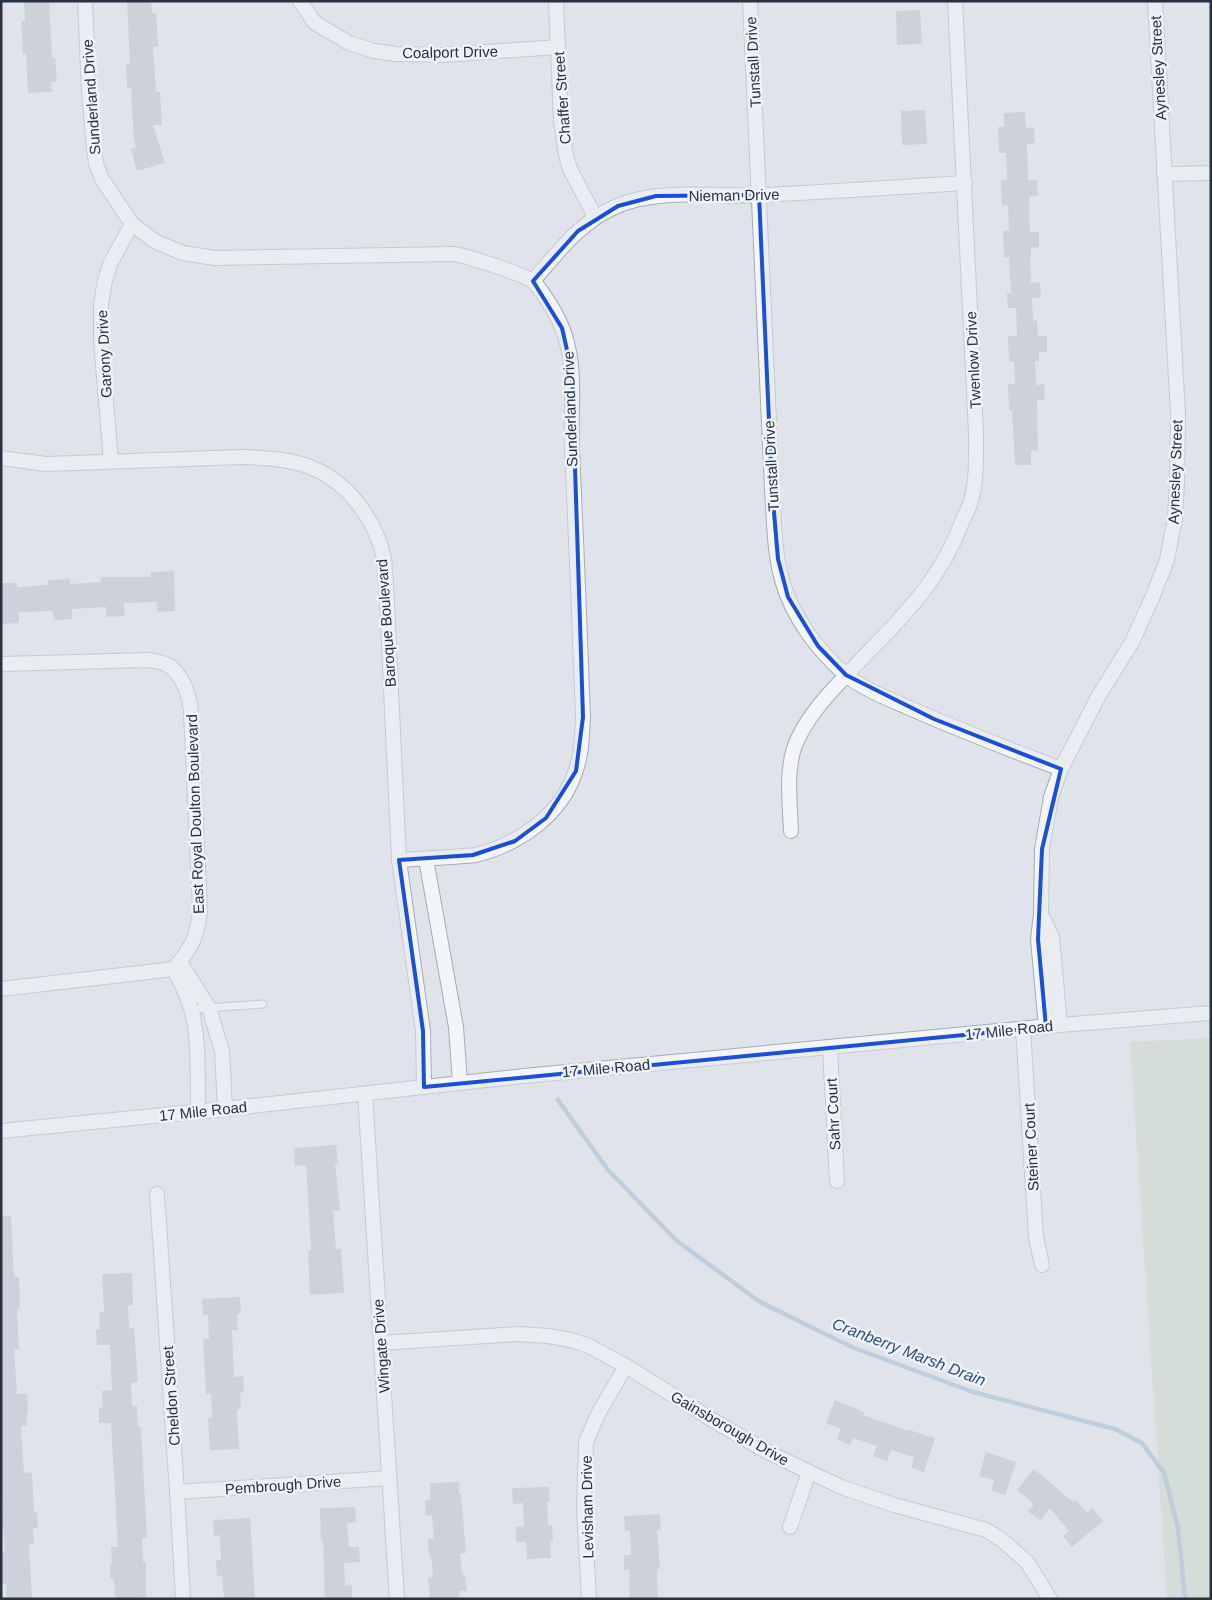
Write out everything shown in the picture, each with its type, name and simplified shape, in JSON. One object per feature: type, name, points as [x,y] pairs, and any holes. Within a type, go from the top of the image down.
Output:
[{"type":"street","name":"Sunderland Drive","points":[[85,1],[89,92],[96,164],[102,179],[132,224],[156,242],[183,253],[215,258],[454,254],[467,256],[533,281],[551,307],[568,344],[572,372],[571,424],[584,717],[582,744],[576,771],[565,793],[546,818],[515,841],[474,855],[399,860]]},
{"type":"street","name":"Coalport Drive","points":[[300,1],[315,23],[349,43],[374,52],[443,56],[558,47]]},
{"type":"street","name":"Chaffer Street","points":[[556,1],[561,122],[566,155],[577,183],[595,217]]},
{"type":"street","name":"Tunstall Drive","points":[[750,1],[772,489],[778,559],[788,596],[801,623],[818,646],[846,676],[878,694],[926,716],[1061,769]]},
{"type":"street","name":"Twenlow Drive","points":[[791,831],[789,785],[794,750],[803,728],[846,676],[911,608],[928,586],[956,538],[971,502],[975,482],[976,433],[955,1]]},
{"type":"street","name":"Aynesley Street","points":[[1053,1026],[1038,939],[1041,914],[1042,849],[1051,797],[1061,769],[1098,697],[1132,642],[1152,598],[1167,560],[1175,518],[1178,414],[1155,1]]},
{"type":"street","points":[[1164,174],[1211,173]]},
{"type":"street","name":"Nieman Drive","points":[[533,281],[578,231],[595,217],[636,200],[656,196],[759,196],[965,183]]},
{"type":"street","name":"Garony Drive","points":[[111,461],[100,340],[101,304],[111,262],[132,224]]},
{"type":"street","name":"Baroque Boulevard","points":[[1,458],[46,464],[242,456],[291,462],[317,470],[329,477],[344,488],[362,509],[376,534],[383,558],[386,582],[399,860],[423,1032],[424,1088]]},
{"type":"street","name":"East Royal Doulton Boulevard","points":[[1,664],[138,659],[159,662],[171,667],[184,687],[190,703],[200,911],[194,940],[189,951],[177,966]]},
{"type":"street","points":[[426,859],[456,1027],[460,1083]]},
{"type":"street","points":[[1,989],[177,966]]},
{"type":"street","points":[[177,966],[208,1008],[222,1051],[225,1109]]},
{"type":"street","points":[[177,966],[192,1009],[195,1024],[198,1112]]},
{"type":"street","name":"17 Mile Road","points":[[1,1131],[198,1112],[460,1083],[1053,1026],[1211,1013]]},
{"type":"street","name":"Steiner Court","points":[[1024,1029],[1036,1237],[1042,1265]]},
{"type":"street","name":"Sahr Court","points":[[830,1048],[837,1181]]},
{"type":"street","name":"Wingate Drive","points":[[365,1094],[397,1599]]},
{"type":"street","name":"Cheldon Street","points":[[157,1194],[178,1492],[183,1599]]},
{"type":"street","name":"Gainsborough Drive","points":[[382,1343],[519,1334],[548,1336],[571,1340],[589,1346],[626,1366],[762,1449],[809,1472],[844,1488],[894,1505],[986,1530],[1002,1540],[1027,1562],[1050,1599]]},
{"type":"street","name":"Levisham Drive","points":[[589,1599],[584,1510],[586,1442],[598,1414],[626,1366]]},
{"type":"street","points":[[790,1526],[809,1472]]},
{"type":"street","name":"Pembrough Drive","points":[[178,1492],[389,1478]]},
{"type":"lane","points":[[192,1009],[263,1004]]},
{"type":"highlighted area","points":[[759,195],[772,489],[778,559],[788,597],[818,646],[846,675],[934,719],[1061,769],[1042,849],[1038,939],[1046,1027],[424,1087],[423,1031],[399,860],[473,855],[515,841],[546,818],[576,771],[583,717],[572,372],[562,328],[533,281],[578,231],[618,206],[656,196]]},
{"type":"green space","points":[[1211,1038],[1211,1599],[1167,1599],[1130,1042]]},
{"type":"building","points":[[24,1],[49,1],[52,58],[55,58],[57,82],[51,82],[52,92],[28,93],[26,54],[23,54],[21,21],[25,21]]},
{"type":"building","points":[[127,1],[151,1],[152,13],[156,13],[158,46],[153,47],[156,92],[160,92],[162,125],[153,125],[165,163],[137,171],[131,149],[136,147],[131,88],[127,88],[126,64],[130,64]]},
{"type":"building","points":[[920,10],[922,44],[897,45],[896,11]]},
{"type":"building","points":[[925,110],[927,144],[902,145],[901,111]]},
{"type":"building","points":[[1025,112],[1026,128],[1034,127],[1035,143],[1027,144],[1028,180],[1037,180],[1038,196],[1029,196],[1030,232],[1039,232],[1039,247],[1031,248],[1030,256],[1031,283],[1040,282],[1041,298],[1032,298],[1033,321],[1037,320],[1038,336],[1047,336],[1047,352],[1039,352],[1039,361],[1035,361],[1036,385],[1044,384],[1045,400],[1037,400],[1038,450],[1031,451],[1031,465],[1015,465],[1012,410],[1009,410],[1008,384],[1015,384],[1014,362],[1009,362],[1008,336],[1017,336],[1016,308],[1008,308],[1007,293],[1011,293],[1009,257],[1004,257],[1003,231],[1009,231],[1008,205],[1002,206],[1001,180],[1007,180],[1006,153],[999,153],[998,127],[1004,127],[1004,113]]},
{"type":"building","points":[[174,571],[175,611],[157,612],[157,602],[124,603],[125,616],[106,617],[106,607],[72,609],[72,619],[54,620],[53,611],[19,612],[19,623],[1,624],[1,583],[17,583],[17,587],[48,585],[48,580],[70,579],[70,584],[101,582],[101,577],[151,577],[151,572]]},
{"type":"building","points":[[336,1145],[338,1164],[335,1164],[340,1210],[333,1211],[336,1249],[341,1249],[344,1293],[310,1295],[308,1251],[311,1250],[306,1165],[295,1166],[294,1148]]},
{"type":"building","points":[[1,1216],[11,1216],[14,1277],[19,1277],[20,1309],[17,1309],[19,1349],[14,1349],[17,1394],[27,1394],[27,1426],[21,1426],[24,1473],[32,1472],[34,1512],[37,1512],[38,1528],[33,1528],[34,1544],[29,1544],[32,1599],[7,1599],[6,1584],[2,1585],[1,1552],[5,1552],[4,1529],[1,1529],[1,1513],[3,1513],[1,1485]]},
{"type":"building","points":[[132,1273],[133,1305],[128,1305],[129,1328],[134,1328],[138,1382],[131,1383],[132,1406],[137,1406],[138,1427],[141,1427],[147,1538],[142,1538],[143,1562],[146,1562],[146,1597],[115,1599],[114,1579],[110,1579],[110,1564],[112,1564],[111,1547],[118,1547],[111,1423],[99,1423],[99,1408],[103,1407],[102,1391],[112,1390],[110,1345],[97,1345],[96,1329],[100,1329],[99,1313],[104,1312],[102,1274]]},
{"type":"building","points":[[240,1297],[241,1314],[237,1314],[238,1330],[232,1330],[234,1377],[243,1376],[244,1392],[240,1393],[241,1409],[237,1409],[239,1449],[210,1450],[208,1418],[212,1418],[211,1394],[206,1394],[203,1339],[209,1339],[208,1315],[203,1315],[202,1299]]},
{"type":"building","points":[[835,1400],[864,1412],[863,1415],[935,1438],[924,1472],[911,1468],[914,1457],[891,1450],[887,1461],[873,1456],[877,1446],[853,1438],[850,1445],[837,1439],[841,1429],[826,1423]]},
{"type":"building","points":[[986,1452],[1016,1462],[1005,1495],[991,1491],[994,1480],[979,1476]]},
{"type":"building","points":[[1034,1469],[1073,1502],[1076,1500],[1087,1513],[1092,1508],[1103,1521],[1072,1547],[1063,1536],[1069,1531],[1050,1508],[1040,1521],[1028,1511],[1034,1504],[1017,1490]]},
{"type":"building","points":[[459,1482],[466,1553],[460,1553],[462,1575],[465,1575],[467,1591],[459,1591],[460,1599],[430,1599],[428,1578],[433,1578],[428,1539],[434,1539],[432,1515],[426,1516],[425,1500],[430,1500],[430,1483]]},
{"type":"building","points":[[549,1487],[550,1502],[547,1502],[548,1525],[552,1525],[553,1541],[550,1541],[551,1558],[527,1559],[526,1542],[516,1542],[516,1527],[524,1526],[523,1503],[513,1504],[512,1488]]},
{"type":"building","points":[[355,1507],[356,1522],[347,1523],[349,1547],[359,1547],[360,1562],[344,1563],[345,1586],[352,1585],[352,1599],[325,1599],[320,1508]]},
{"type":"building","points":[[660,1514],[661,1530],[657,1530],[660,1569],[657,1569],[658,1599],[630,1599],[629,1570],[624,1570],[624,1555],[631,1555],[630,1530],[625,1531],[624,1516]]},
{"type":"building","points":[[250,1518],[255,1599],[224,1599],[222,1576],[217,1576],[216,1560],[221,1560],[220,1535],[214,1536],[213,1520]]},
{"type":"waterway","name":"Cranberry Marsh Drain","points":[[558,1100],[608,1170],[677,1241],[760,1302],[854,1348],[973,1392],[1115,1429],[1142,1443],[1164,1473],[1178,1528],[1185,1599]]}]
